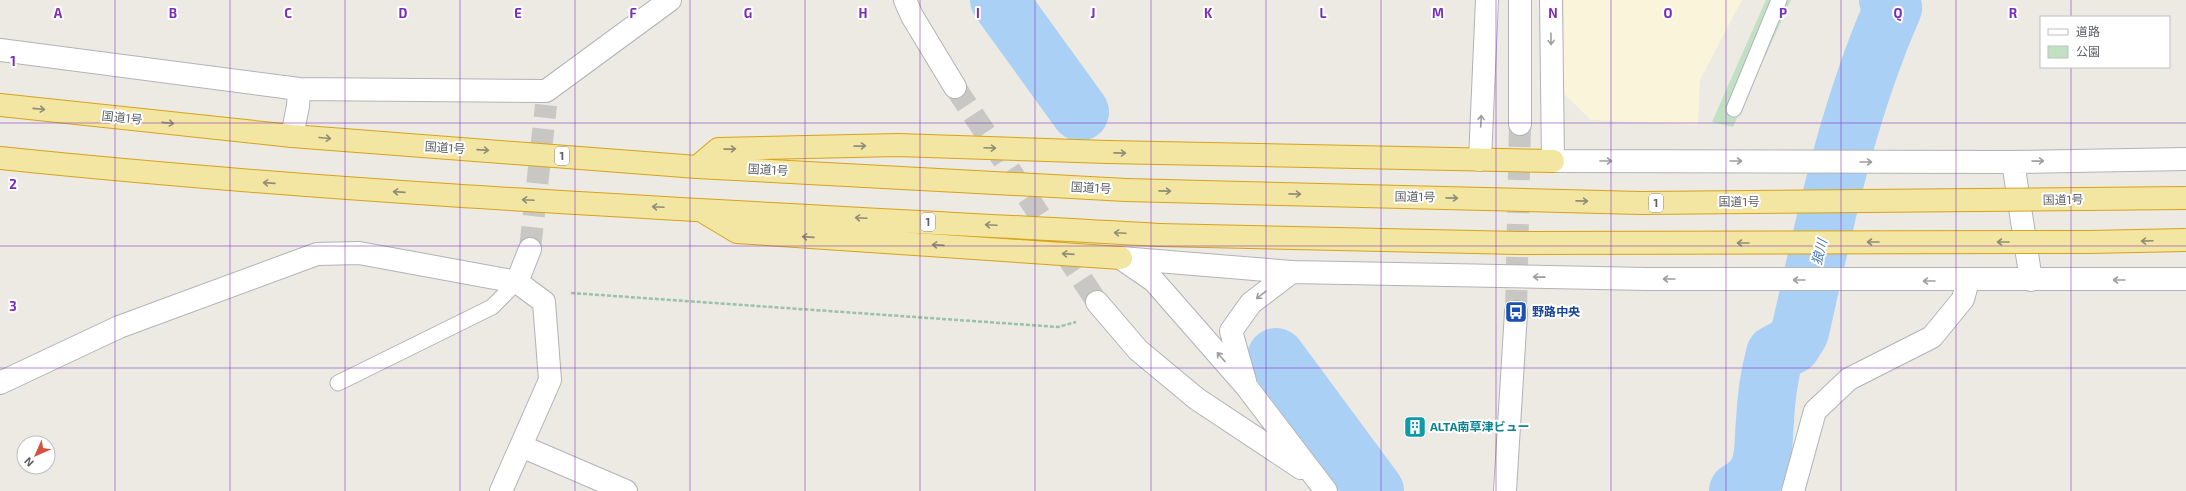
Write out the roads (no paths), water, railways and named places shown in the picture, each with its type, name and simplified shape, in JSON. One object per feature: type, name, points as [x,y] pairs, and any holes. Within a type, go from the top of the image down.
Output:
[{"type":"highway","name":"国道1号","points":[[0,105],[292,136],[697,167],[1126,190],[1640,203],[2186,198]]},
{"type":"highway","points":[[697,167],[718,149],[898,145],[1107,152],[1554,161]]},
{"type":"highway","name":"1","points":[[0,158],[180,177],[411,193],[1159,235],[1519,243],[2089,242],[2186,240]]},
{"type":"highway","points":[[697,209],[737,232],[1121,258]]},
{"type":"street","points":[[0,50],[299,89],[546,98],[670,0]]},
{"type":"street","points":[[905,0],[912,16],[956,87]]},
{"type":"street","points":[[1480,160],[1487,0]]},
{"type":"street","points":[[1520,0],[1520,124]]},
{"type":"street","points":[[1551,0],[1554,161],[2014,162],[2186,159]]},
{"type":"street","points":[[292,136],[298,106],[299,89]]},
{"type":"street","points":[[2014,162],[2031,280]]},
{"type":"street","points":[[517,282],[530,249]]},
{"type":"street","points":[[0,383],[119,327],[317,254],[359,253],[517,282],[544,302],[550,380],[501,491]]},
{"type":"street","points":[[1121,258],[1292,272],[1647,279],[1968,281],[2186,279]]},
{"type":"street","points":[[1121,258],[1154,281],[1246,386],[1320,484]]},
{"type":"street","points":[[1246,386],[1231,331],[1251,303],[1292,272]]},
{"type":"street","points":[[1793,491],[1815,411],[1849,379],[1932,337],[1962,299],[1968,281]]},
{"type":"street","points":[[1102,308],[1138,350],[1197,399],[1320,484]]},
{"type":"street","points":[[1505,491],[1516,312]]},
{"type":"street","points":[[521,446],[626,491]]},
{"type":"lane","points":[[1734,109],[1780,0]]},
{"type":"lane","points":[[338,383],[492,307],[517,282]]},
{"type":"waterway","points":[[999,0],[1080,112]]},
{"type":"waterway","name":"狼川","points":[[1738,491],[1748,485],[1759,469],[1762,460],[1767,395],[1775,354],[1792,345],[1800,332],[1828,208],[1850,127],[1877,48],[1893,8],[1888,0]]},
{"type":"waterway","points":[[1276,357],[1375,491]]},
{"type":"tunnel","points":[[955,87],[1097,302]]},
{"type":"tunnel","points":[[530,249],[546,105]]},
{"type":"tunnel","points":[[1516,312],[1520,124]]},
{"type":"place","name":"野路中央","points":[[1516,312]]},
{"type":"place","name":"ALTA南草津ビュー","points":[[1415,427]]}]
